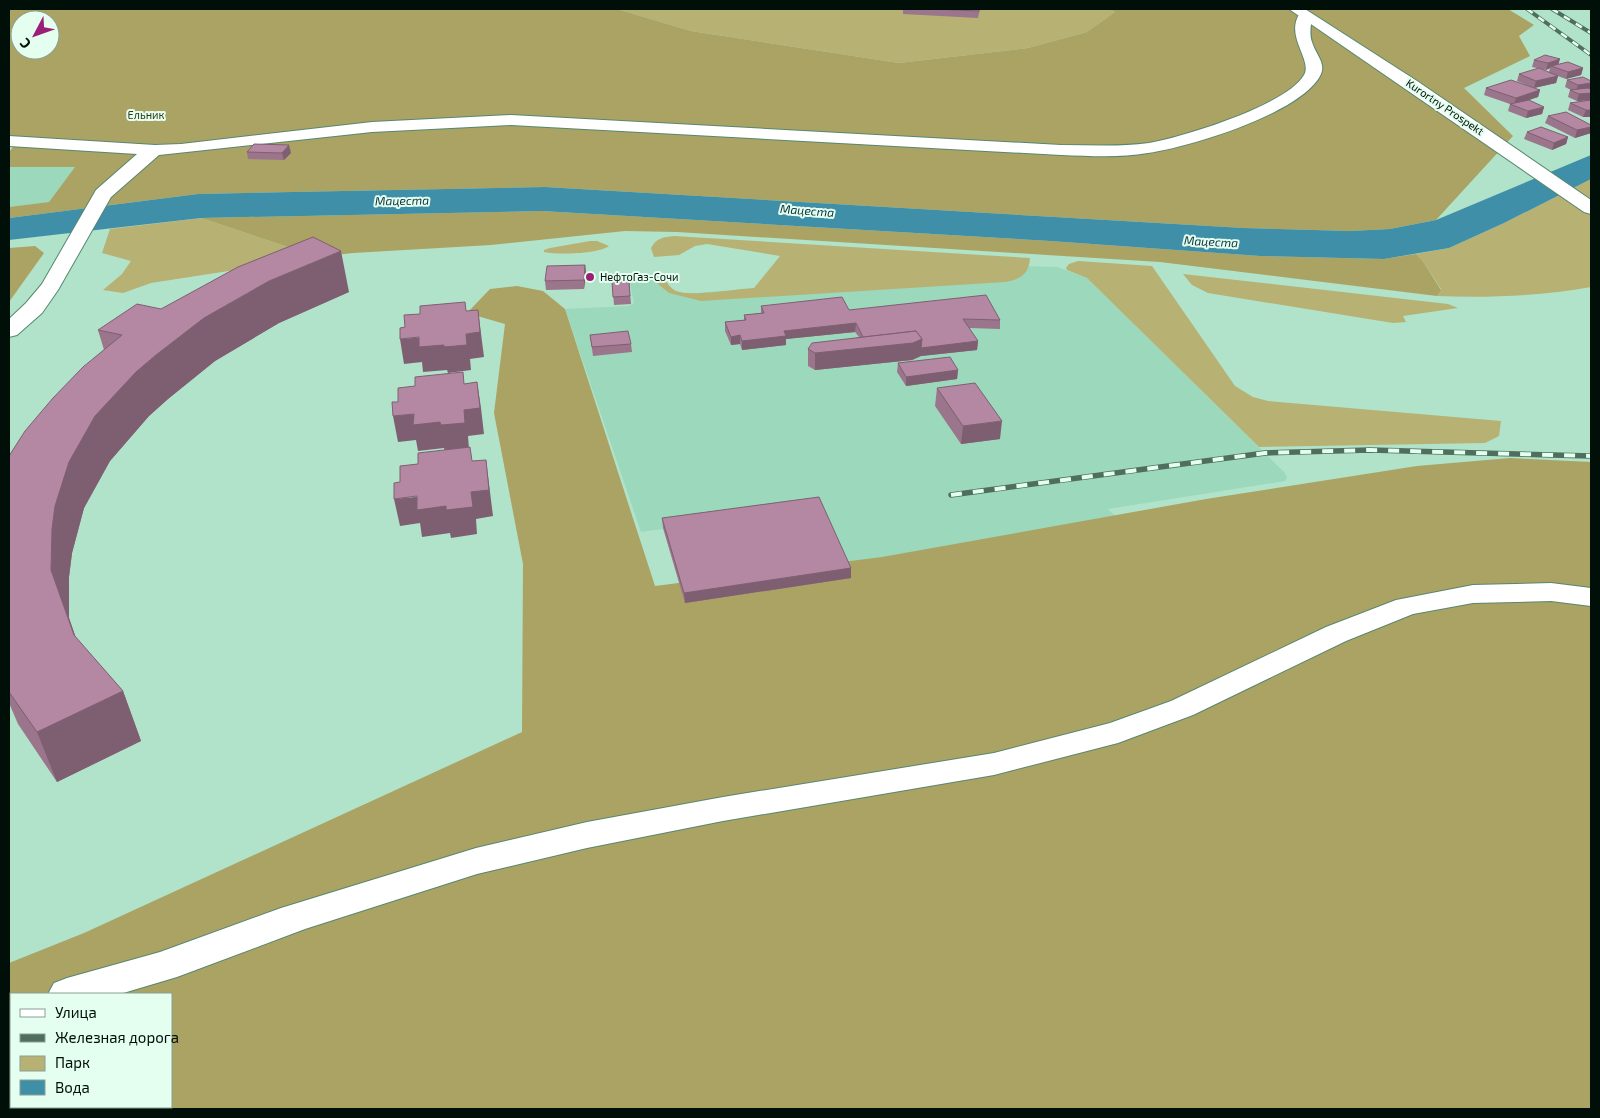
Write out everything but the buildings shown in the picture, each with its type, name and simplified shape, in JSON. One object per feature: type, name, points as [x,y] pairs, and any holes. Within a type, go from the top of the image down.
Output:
[{"type":"street","name":"Kurortny Prospekt","points":[[1301,12],[1591,208]]},
{"type":"street","points":[[9,141],[155,150],[199,147],[372,127],[511,120],[1061,150],[1113,151],[1148,148],[1179,143],[1241,120],[1283,100],[1305,86],[1314,74],[1313,60],[1305,45],[1303,36],[1301,12]]},
{"type":"street","points":[[9,330],[34,308],[51,286],[103,194],[142,159],[155,150]]},
{"type":"street","points":[[70,993],[164,966],[294,918],[476,862],[588,835],[704,813],[994,764],[1118,732],[1182,708],[1336,634],[1406,606],[1473,594],[1551,592],[1591,597]]},
{"type":"shaded area","points":[[76,166],[49,202],[9,207],[9,167]]},
{"type":"shaded area","points":[[1015,266],[1057,267],[1087,278],[1284,472],[1287,477],[1285,481],[1108,509],[1118,519],[856,590],[819,506],[641,532],[565,309],[628,306],[634,303],[629,278],[663,276],[666,283],[675,291],[686,294]]},
{"type":"green space","name":"Ельник","points":[[9,9],[617,9],[691,31],[899,63],[1028,48],[1087,32],[1115,12],[1109,9],[1508,9],[1534,25],[1519,36],[1530,56],[1464,88],[1513,136],[1436,220],[1390,229],[1350,231],[1244,228],[545,187],[198,194],[9,218],[9,207],[49,202],[75,167],[9,167],[9,152],[13,147],[9,147]]},
{"type":"green space","points":[[617,9],[1109,9],[1115,12],[1087,32],[1028,48],[899,63],[691,31]]},
{"type":"green space","points":[[1591,179],[1591,287],[1514,296],[1437,296],[1441,289],[1416,254],[1449,248],[1504,223]]},
{"type":"green space","points":[[542,211],[1050,241],[1260,256],[1383,259],[1416,254],[1422,260],[1441,290],[1437,296],[1160,262],[677,232],[625,231],[491,245],[353,253],[318,257],[201,218]]},
{"type":"green space","points":[[201,218],[318,257],[151,283],[123,293],[103,290],[122,274],[131,261],[102,253],[110,229]]},
{"type":"green space","points":[[674,236],[1030,258],[1028,268],[1023,275],[1005,282],[701,301],[669,293],[658,284],[655,277],[663,276],[672,288],[683,293],[754,288],[780,256],[707,244],[695,246],[679,255],[654,257],[651,248],[655,242]]},
{"type":"green space","points":[[597,241],[609,246],[596,251],[578,253],[544,252],[544,250],[550,248]]},
{"type":"green space","points":[[35,246],[44,253],[9,302],[9,248]]},
{"type":"green space","points":[[1078,261],[1152,266],[1235,386],[1253,397],[1268,401],[1501,421],[1499,436],[1485,443],[1259,447],[1087,278],[1067,270],[1066,268],[1069,264]]},
{"type":"green space","points":[[1183,274],[1448,304],[1458,308],[1403,316],[1406,322],[1393,323],[1208,293],[1192,285]]},
{"type":"green space","points":[[517,286],[543,291],[565,309],[655,586],[882,557],[1206,499],[1417,466],[1510,458],[1591,462],[1591,1109],[9,1109],[9,963],[84,933],[522,732],[523,564],[494,413],[505,324],[467,313],[490,289]]},
{"type":"water","name":"Мацеста","points":[[1591,155],[1591,179],[1504,223],[1449,248],[1384,259],[1260,256],[1050,241],[542,211],[201,218],[9,240],[9,218],[198,194],[545,187],[1244,228],[1350,231],[1390,229],[1436,220]]},
{"type":"railway","points":[[1527,9],[1591,55]]},
{"type":"railway","points":[[1552,9],[1591,33]]},
{"type":"railway","points":[[951,495],[1265,453],[1370,450],[1591,456]]},
{"type":"place","name":"НефтоГаз-Сочи","points":[[590,277]]}]
